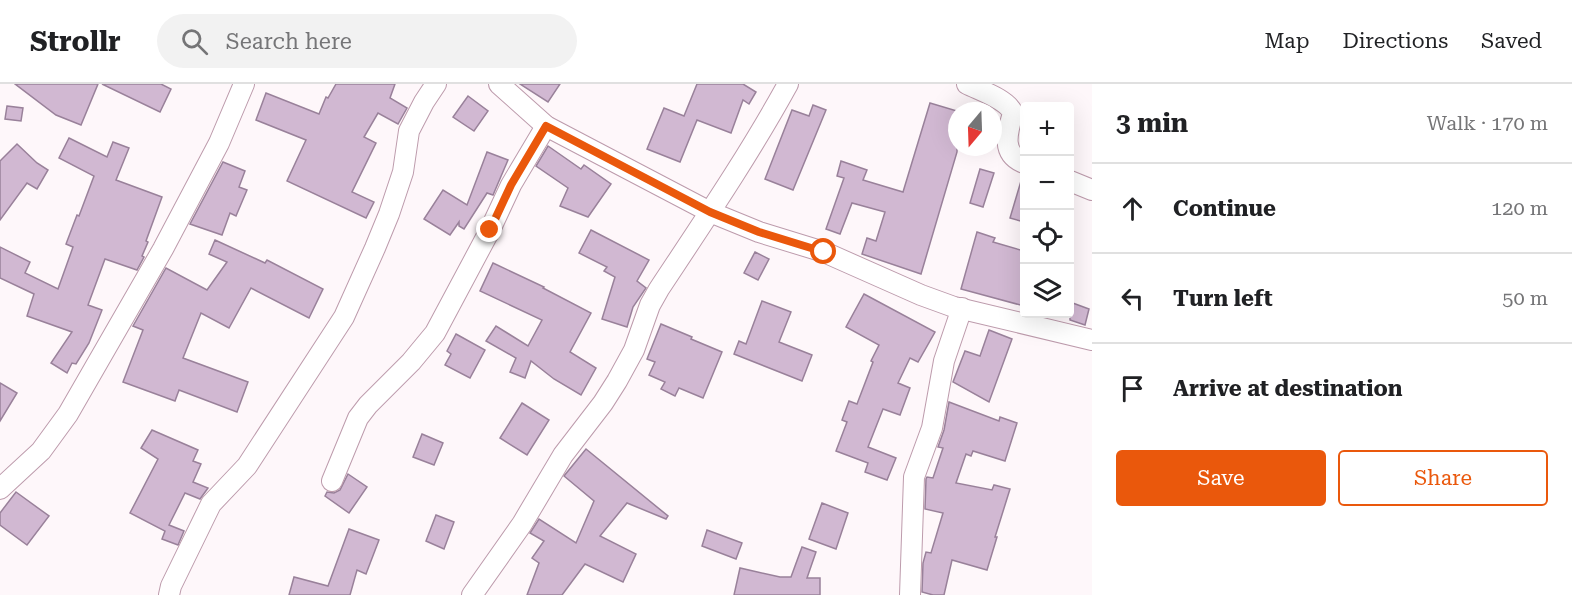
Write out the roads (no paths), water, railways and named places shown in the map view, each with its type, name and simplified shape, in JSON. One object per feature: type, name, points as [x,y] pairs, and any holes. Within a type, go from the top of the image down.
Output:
[{"type":"street","points":[[0,489],[41,451],[68,414],[163,249],[219,142],[244,84]]},
{"type":"street","points":[[169,595],[171,586],[212,504],[247,466],[344,317],[389,214],[403,172],[409,130],[436,84]]},
{"type":"street","points":[[499,84],[546,126],[710,212],[759,232],[824,252],[921,295],[962,308],[1092,340]]},
{"type":"street","points":[[472,595],[522,524],[563,455],[603,403],[634,350],[650,305],[764,129],[788,84]]},
{"type":"street","points":[[968,84],[1012,109],[1007,144],[1010,154],[1020,160]]},
{"type":"street","points":[[333,481],[358,418],[435,333],[511,185],[546,126]]},
{"type":"street","points":[[1074,183],[1092,190]]},
{"type":"street","points":[[910,595],[914,477],[932,428],[944,361],[962,308]]}]
